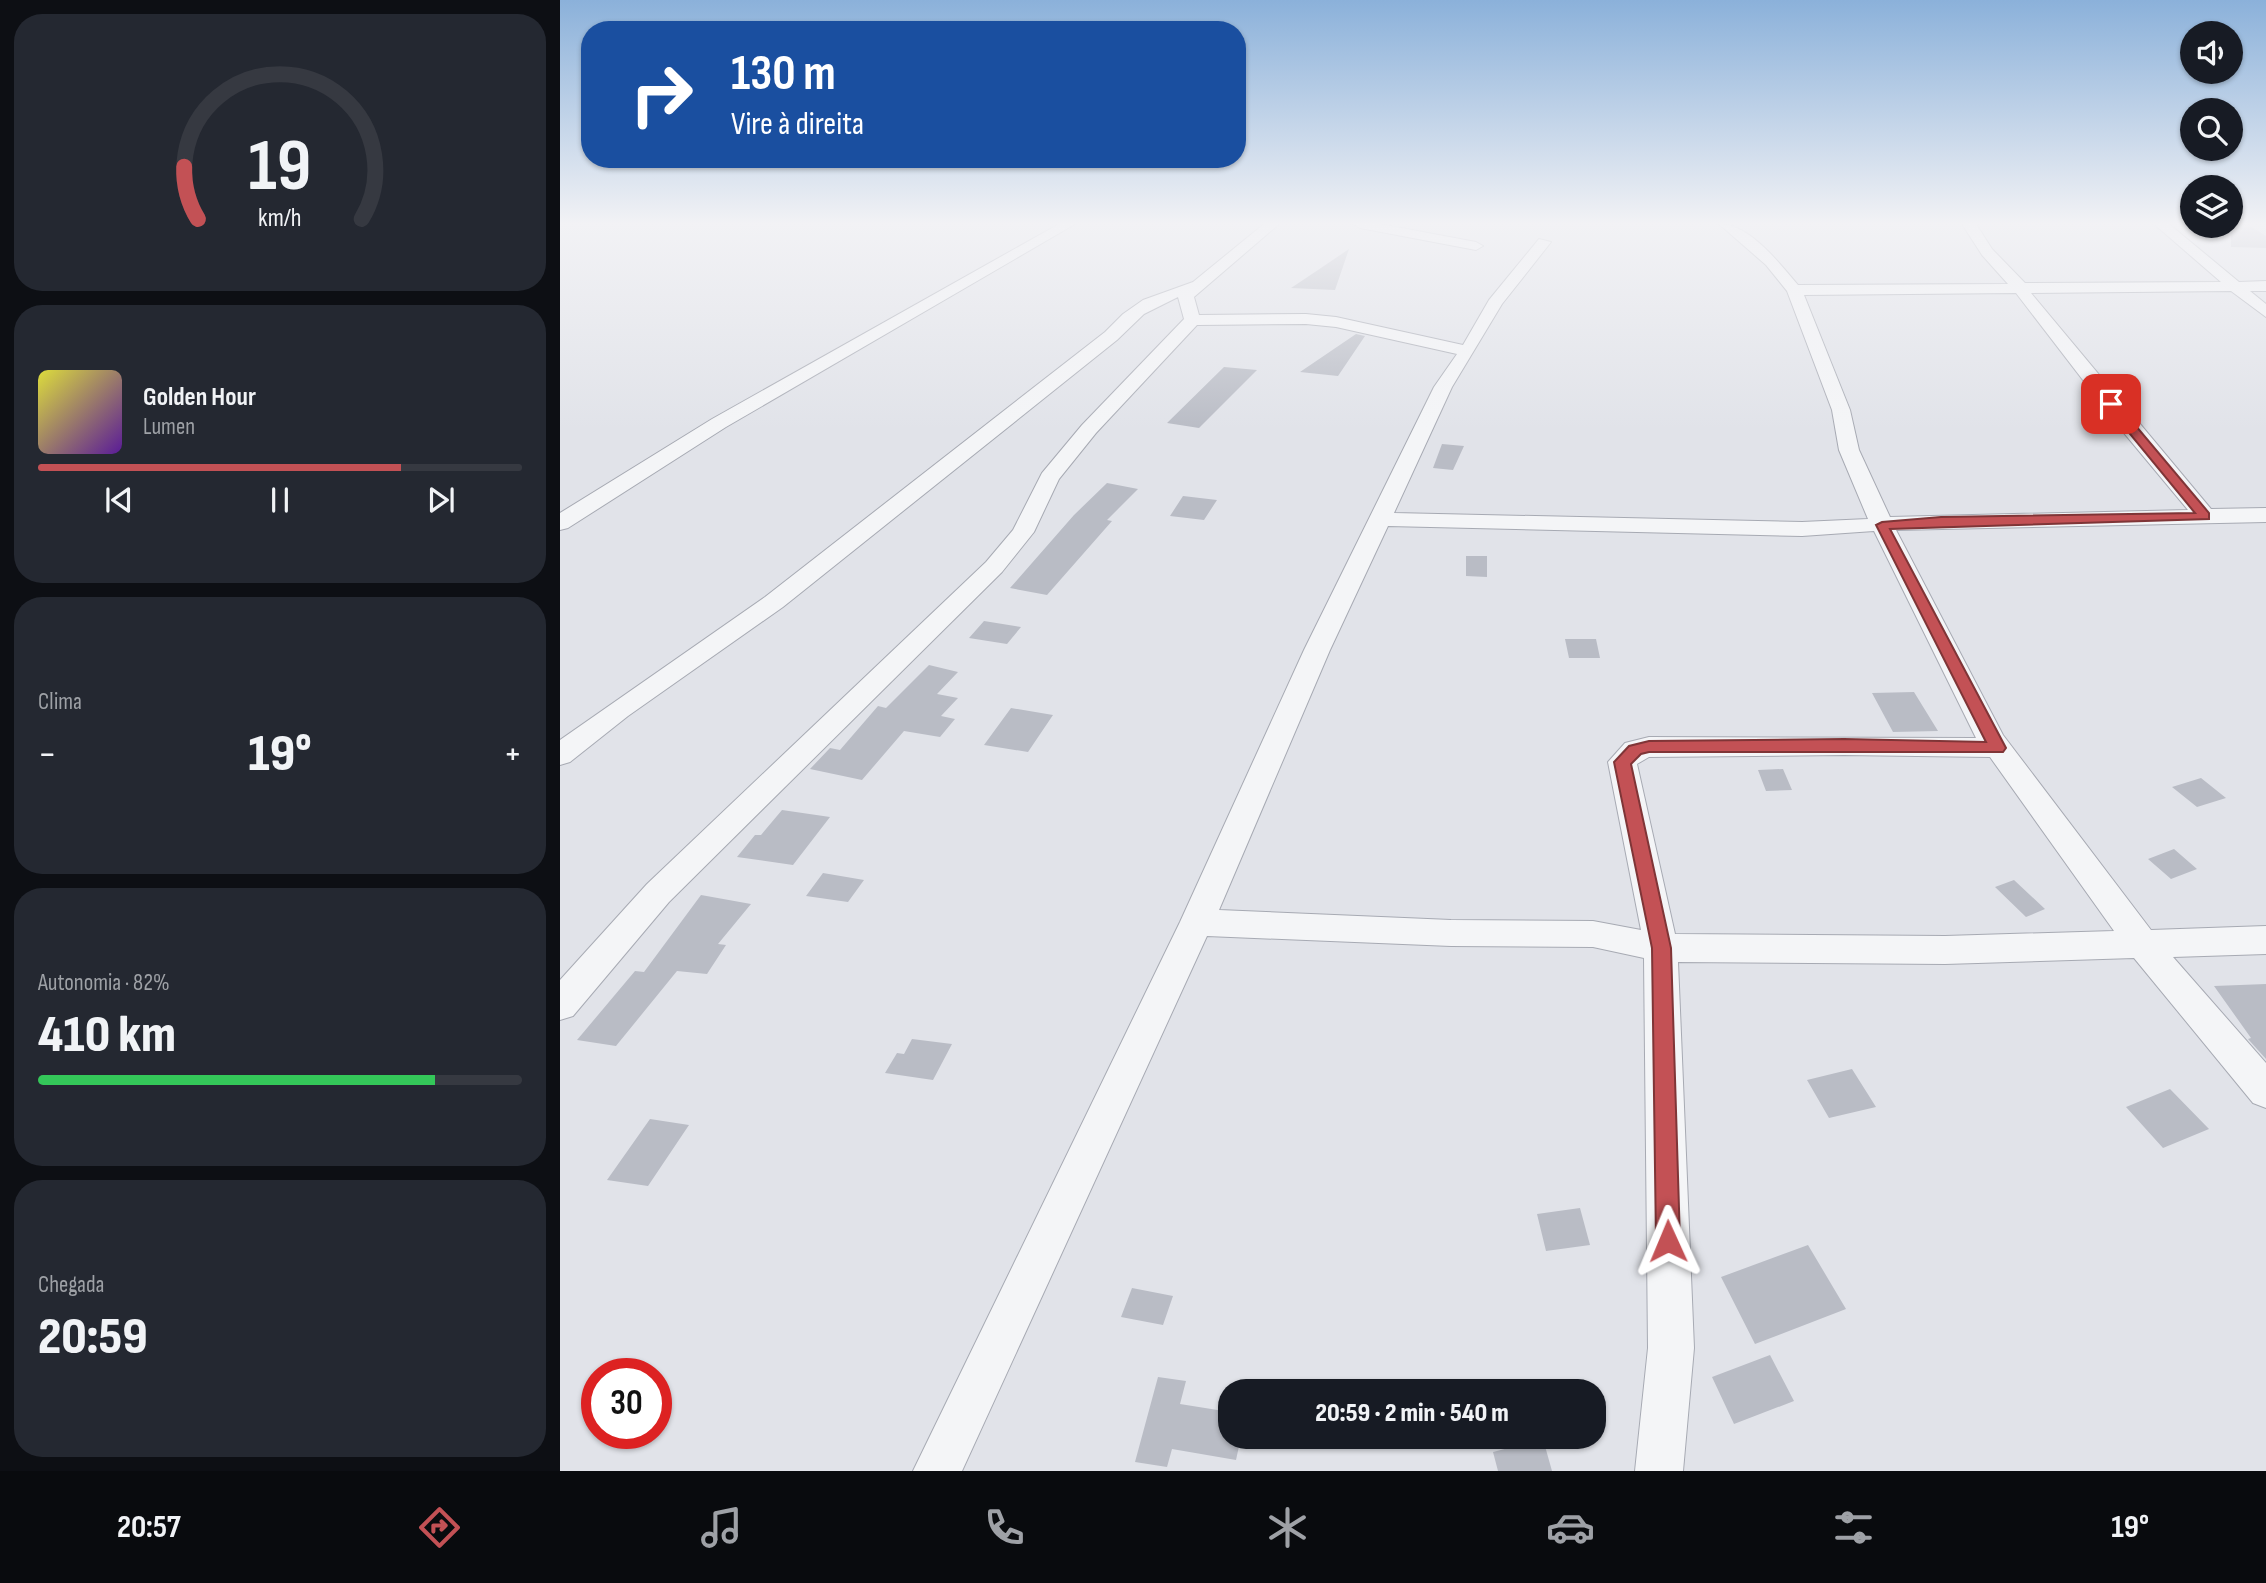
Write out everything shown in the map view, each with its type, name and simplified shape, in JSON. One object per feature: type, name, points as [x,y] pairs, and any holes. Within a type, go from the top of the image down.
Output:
[{"type":"street","points":[[560,523],[719,424],[948,293]]},
{"type":"street","points":[[560,1005],[658,893],[994,567],[1023,532],[1049,477],[1203,293]]},
{"type":"street","points":[[937,1471],[1197,922],[1312,662],[1443,387],[1503,293]]},
{"type":"street","points":[[1795,293],[1841,410],[1849,450],[1882,525],[1997,748],[2144,946],[2266,1091]]},
{"type":"street","points":[[2023,293],[2126,423],[2205,516]]},
{"type":"street","points":[[2246,293],[2266,312]]},
{"type":"street","points":[[560,755],[618,710],[774,602],[1111,336],[1125,317],[1149,303],[1191,304],[1336,322],[1468,351]]},
{"type":"street","points":[[1380,519],[1802,529],[1941,521],[2266,515]]},
{"type":"street","points":[[1659,1471],[1671,1348],[1661,948],[1622,762],[1635,750],[1649,747],[1844,745],[1997,748]]},
{"type":"street","points":[[1197,922],[1451,933],[1593,934],[1661,948],[1945,950],[2144,946],[2266,940]]},
{"type":"building","points":[[1356,334],[1365,336],[1338,376],[1300,372]]},
{"type":"building","points":[[1224,367],[1257,370],[1199,428],[1167,423]]},
{"type":"building","points":[[1442,444],[1464,446],[1453,470],[1433,468]]},
{"type":"building","points":[[1107,483],[1138,489],[1107,520],[1112,521],[1047,595],[1010,588],[1074,515]]},
{"type":"building","points":[[1183,496],[1217,500],[1204,520],[1170,516]]},
{"type":"building","points":[[1466,556],[1487,556],[1487,577],[1466,576]]},
{"type":"building","points":[[984,621],[1021,627],[1007,644],[969,638]]},
{"type":"building","points":[[1565,639],[1596,639],[1600,658],[1569,658]]},
{"type":"building","points":[[929,665],[958,672],[937,694],[958,698],[941,716],[955,719],[940,737],[904,731],[862,780],[810,769],[830,748],[840,750],[878,706],[886,708]]},
{"type":"building","points":[[1914,692],[1938,731],[1893,732],[1872,693]]},
{"type":"building","points":[[1011,708],[1053,715],[1028,752],[984,745]]},
{"type":"building","points":[[1783,769],[1792,790],[1766,791],[1758,770]]},
{"type":"building","points":[[2201,778],[2226,798],[2197,807],[2172,787]]},
{"type":"building","points":[[782,810],[830,817],[793,865],[737,857],[755,835],[761,835]]},
{"type":"building","points":[[2174,849],[2197,869],[2171,879],[2148,859]]},
{"type":"building","points":[[823,873],[864,880],[848,902],[806,896]]},
{"type":"building","points":[[2014,880],[2045,909],[2026,917],[1995,887]]},
{"type":"building","points":[[701,895],[751,904],[718,944],[726,945],[707,974],[677,971],[616,1046],[577,1040],[635,971],[644,972]]},
{"type":"building","points":[[2266,984],[2266,1059],[2248,1039],[2251,1038],[2214,986]]},
{"type":"building","points":[[912,1039],[952,1044],[933,1080],[885,1073],[897,1053],[904,1054]]},
{"type":"building","points":[[1852,1069],[1876,1107],[1829,1118],[1807,1080]]},
{"type":"building","points":[[2170,1089],[2209,1129],[2163,1148],[2126,1107]]},
{"type":"building","points":[[650,1119],[689,1125],[648,1186],[607,1180]]},
{"type":"building","points":[[1580,1208],[1590,1245],[1546,1251],[1537,1214]]},
{"type":"building","points":[[1808,1245],[1846,1309],[1755,1344],[1721,1277]]},
{"type":"building","points":[[1132,1288],[1173,1296],[1163,1325],[1121,1317]]},
{"type":"building","points":[[1770,1355],[1794,1401],[1734,1424],[1712,1377]]},
{"type":"building","points":[[1158,1377],[1186,1381],[1180,1404],[1218,1410],[1218,1449],[1238,1449],[1236,1460],[1172,1449],[1167,1467],[1135,1462]]},
{"type":"building","points":[[1505,1449],[1546,1449],[1552,1471],[1498,1471],[1493,1452]]},
{"type":"route","points":[[1668,1241],[1661,948],[1622,762],[1635,750],[1649,747],[1844,745],[1997,748],[1882,525],[1941,521],[2205,516],[2111,404]]}]
